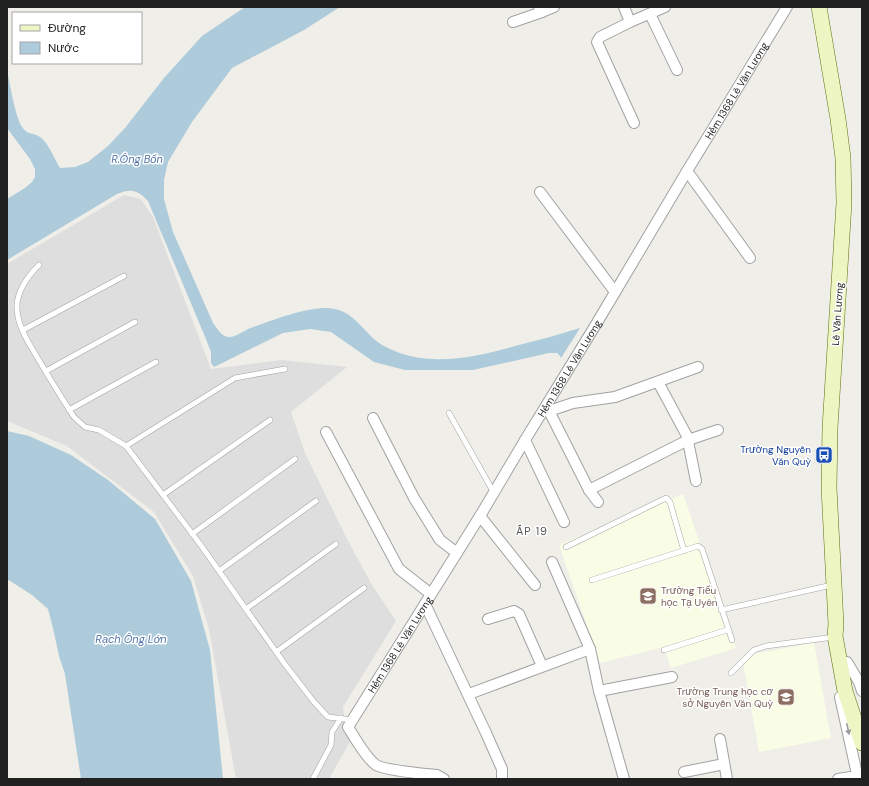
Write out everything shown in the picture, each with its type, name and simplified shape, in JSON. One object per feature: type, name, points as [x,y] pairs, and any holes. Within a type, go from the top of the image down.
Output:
[{"type":"main road","name":"Lê Văn Lương","points":[[819,7],[843,158],[844,203],[830,428],[829,488],[835,630],[841,633],[843,663],[858,719],[862,743]]},
{"type":"street","points":[[513,22],[541,10],[554,7]]},
{"type":"street","points":[[624,7],[630,22]]},
{"type":"street","points":[[634,123],[597,42],[600,37],[665,7]]},
{"type":"street","name":"Hẻm 1368 Lê Văn Lương","points":[[350,723],[480,516],[524,440],[548,408],[687,171],[787,7]]},
{"type":"street","points":[[650,14],[677,70]]},
{"type":"street","points":[[687,171],[750,258]]},
{"type":"street","points":[[540,192],[615,292]]},
{"type":"street","points":[[598,502],[589,490],[548,408],[614,397],[698,367]]},
{"type":"street","points":[[658,382],[687,436],[696,482]]},
{"type":"street","points":[[373,418],[414,498],[440,540],[457,553]]},
{"type":"street","points":[[589,490],[688,440],[718,430]]},
{"type":"street","points":[[326,432],[399,569],[431,594]]},
{"type":"street","points":[[524,440],[564,522]]},
{"type":"street","points":[[480,516],[535,585]]},
{"type":"street","points":[[552,562],[590,649],[599,691],[624,779]]},
{"type":"street","points":[[425,604],[469,694],[502,769],[502,779]]},
{"type":"street","points":[[488,619],[514,611],[519,614],[542,666]]},
{"type":"street","points":[[469,694],[590,649]]},
{"type":"street","name":"Lê Văn Lương","points":[[843,663],[859,682],[862,691]]},
{"type":"street","name":"Lê Văn Lương","points":[[843,663],[839,691],[858,777]]},
{"type":"street","points":[[599,691],[672,677]]},
{"type":"street","points":[[350,723],[354,737],[376,765],[391,769],[437,775],[444,779]]},
{"type":"street","points":[[720,739],[727,779]]},
{"type":"street","points":[[684,772],[724,764]]},
{"type":"street","points":[[838,779],[858,777]]},
{"type":"lane","points":[[39,265],[27,276],[21,289],[17,304],[18,319],[69,410],[85,427],[100,430],[126,446],[314,702],[328,717],[341,718],[350,723]]},
{"type":"lane","points":[[23,330],[124,276]]},
{"type":"lane","points":[[46,371],[135,322]]},
{"type":"lane","points":[[69,410],[156,362]]},
{"type":"lane","points":[[126,446],[235,378],[285,369]]},
{"type":"lane","points":[[449,413],[494,493]]},
{"type":"lane","points":[[163,495],[270,420]]},
{"type":"lane","points":[[192,534],[295,460]]},
{"type":"lane","points":[[566,547],[666,498],[670,502],[684,551]]},
{"type":"lane","points":[[219,571],[316,501]]},
{"type":"lane","points":[[246,609],[336,544]]},
{"type":"lane","points":[[592,580],[698,546],[702,549],[727,630],[732,640]]},
{"type":"lane","points":[[721,610],[833,585]]},
{"type":"lane","points":[[276,652],[364,588]]},
{"type":"lane","points":[[664,650],[727,630]]},
{"type":"lane","points":[[731,673],[754,650],[835,630]]},
{"type":"lane","points":[[313,779],[331,745],[332,732],[341,718]]},
{"type":"shaded area","points":[[124,195],[141,199],[153,217],[211,369],[281,360],[347,367],[291,412],[305,453],[347,539],[372,585],[396,621],[343,707],[345,725],[352,738],[329,779],[236,779],[209,629],[193,576],[154,512],[67,446],[7,421],[7,264]]},
{"type":"shaded area","name":"Trường Tiểu học Tạ Uyên","points":[[683,494],[736,648],[671,668],[664,647],[600,663],[559,545]]},
{"type":"shaded area","name":"Trường Trung học cơ sở Nguyễn Văn Quỳ","points":[[814,643],[831,738],[759,752],[742,656]]},
{"type":"water","name":"R.Ông Bổn","points":[[245,7],[340,7],[304,30],[232,68],[192,122],[168,162],[164,180],[164,199],[173,232],[213,323],[219,332],[228,337],[233,337],[248,329],[287,316],[308,310],[327,308],[346,313],[378,342],[402,354],[418,358],[452,359],[486,353],[580,328],[561,358],[557,353],[549,353],[473,370],[405,370],[374,362],[331,332],[310,329],[283,333],[214,367],[211,363],[211,352],[206,339],[148,201],[141,194],[134,191],[126,191],[117,194],[7,260],[7,199],[32,182],[35,177],[35,169],[30,159],[7,128],[7,70],[15,108],[19,122],[24,130],[43,139],[60,168],[75,167],[88,162],[108,146],[125,128],[164,78],[202,36]]},
{"type":"water","name":"Rạch Ông Lớn","points":[[7,431],[29,436],[71,455],[108,480],[155,519],[191,581],[210,650],[223,779],[81,779],[65,674],[59,656],[48,609],[32,595],[7,579]]},
{"type":"place","name":"Trường Nguyễn Văn Quỳ","points":[[824,455]]},
{"type":"place","name":"Trường Tiểu học Tạ Uyên","points":[[648,596]]},
{"type":"place","name":"Trường Trung học cơ sở Nguyễn Văn Quỳ","points":[[786,697]]},
{"type":"district","name":"ẤP 19","points":[[532,531]]}]
